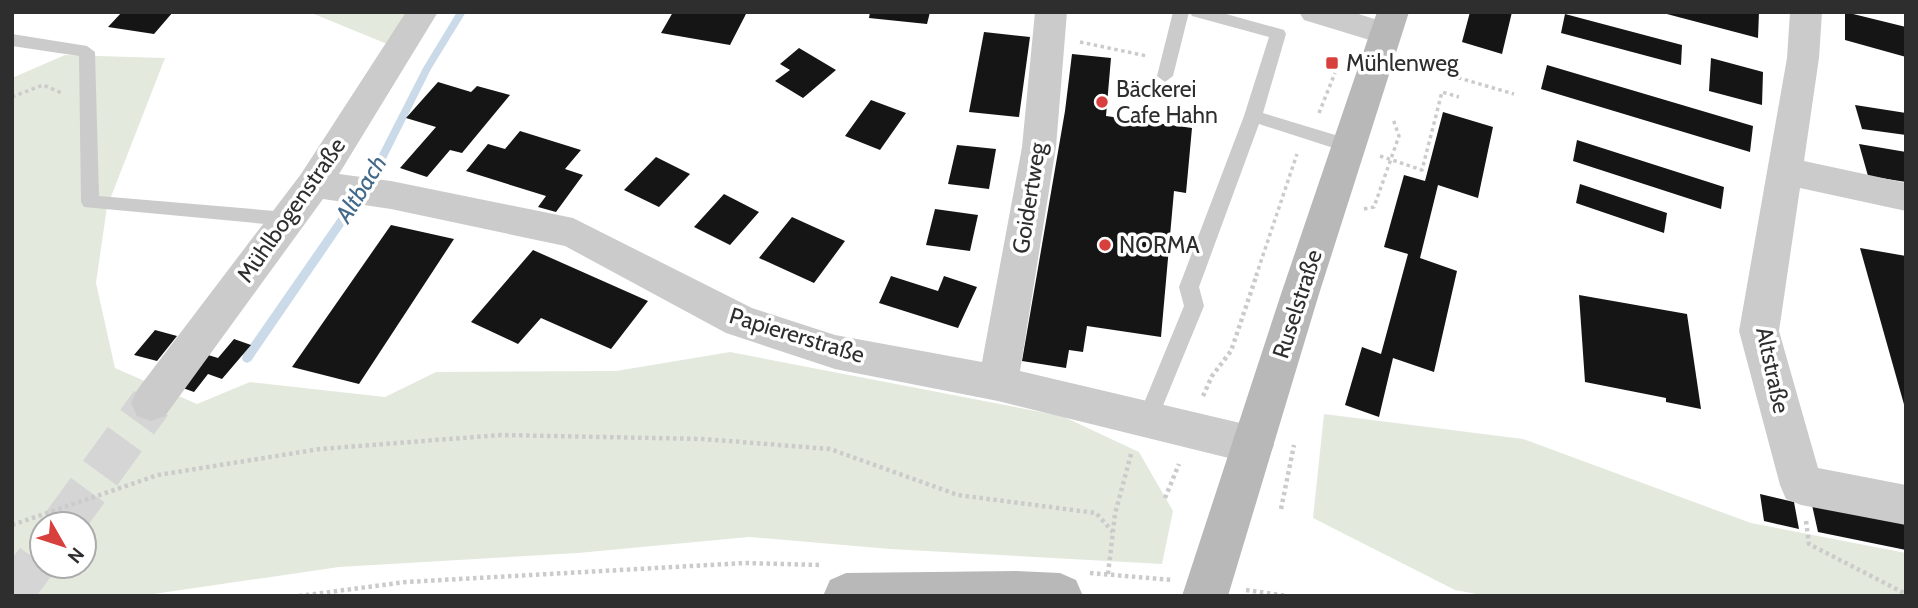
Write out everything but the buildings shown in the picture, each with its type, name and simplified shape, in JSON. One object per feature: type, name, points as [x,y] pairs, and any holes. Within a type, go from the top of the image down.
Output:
[{"type":"main road","name":"Ruselstraße","points":[[1204,588],[1389,23]]},
{"type":"main road","points":[[836,581],[1016,593],[1071,584]]},
{"type":"street","name":"Mühlbogenstraße","points":[[151,403],[314,184],[422,12]]},
{"type":"street","name":"Goidertweg","points":[[998,383],[1039,147],[1051,12]]},
{"type":"street","points":[[1315,12],[1389,23]]},
{"type":"street","name":"Altstraße","points":[[1801,485],[1759,331],[1803,58],[1806,12]]},
{"type":"street","points":[[1785,171],[1906,197]]},
{"type":"street","name":"Papiererstraße","points":[[314,184],[391,195],[573,233],[740,321],[823,348],[998,383],[1189,432],[1252,445]]},
{"type":"street","points":[[1801,485],[1906,505]]},
{"type":"lane","points":[[1167,69],[1181,12]]},
{"type":"lane","points":[[1147,420],[1194,306],[1189,287],[1253,116],[1278,34],[1198,12]]},
{"type":"lane","points":[[12,40],[87,52],[90,202],[287,219]]},
{"type":"lane","points":[[1253,116],[1349,146]]},
{"type":"path","points":[[1087,43],[1125,50],[1167,69]]},
{"type":"path","points":[[1409,63],[1514,94]]},
{"type":"path","points":[[12,97],[43,85],[88,103]]},
{"type":"path","points":[[1349,146],[1422,170],[1442,92],[1459,97]]},
{"type":"path","points":[[1164,498],[1212,376],[1231,351],[1296,156],[1312,135]]},
{"type":"path","points":[[1108,574],[1113,532],[1131,454],[1189,432]]},
{"type":"path","points":[[12,525],[158,475],[320,449],[501,435],[703,439],[830,449],[958,495],[1096,513],[1113,532]]},
{"type":"path","points":[[1801,485],[1809,544],[1906,593]]},
{"type":"path","points":[[299,596],[433,581],[745,564],[836,581]]},
{"type":"path","points":[[1071,584],[1108,574],[1204,588],[1287,596]]},
{"type":"shaded area","points":[[309,12],[414,12],[392,46]]},
{"type":"shaded area","points":[[65,55],[165,58],[107,207],[96,283],[115,368],[197,404],[250,382],[385,397],[436,372],[616,371],[730,352],[1062,416],[1139,452],[1173,511],[1162,564],[890,549],[749,537],[578,553],[339,567],[140,596],[12,596],[12,78]]},
{"type":"shaded area","points":[[1324,414],[1523,439],[1751,523],[1906,553],[1906,596],[1488,596],[1455,590],[1313,518]]},
{"type":"waterway","name":"Altbach","points":[[247,358],[374,174],[427,68],[462,12]]},
{"type":"tunnel","points":[[73,510],[151,403]]},
{"type":"tunnel","points":[[12,594],[28,572]]},
{"type":"place","name":"Mühlenweg","points":[[1332,63]]},
{"type":"place","name":"Bäckerei Cafe Hahn","points":[[1102,102]]},
{"type":"place","name":"NORMA","points":[[1105,245]]}]
